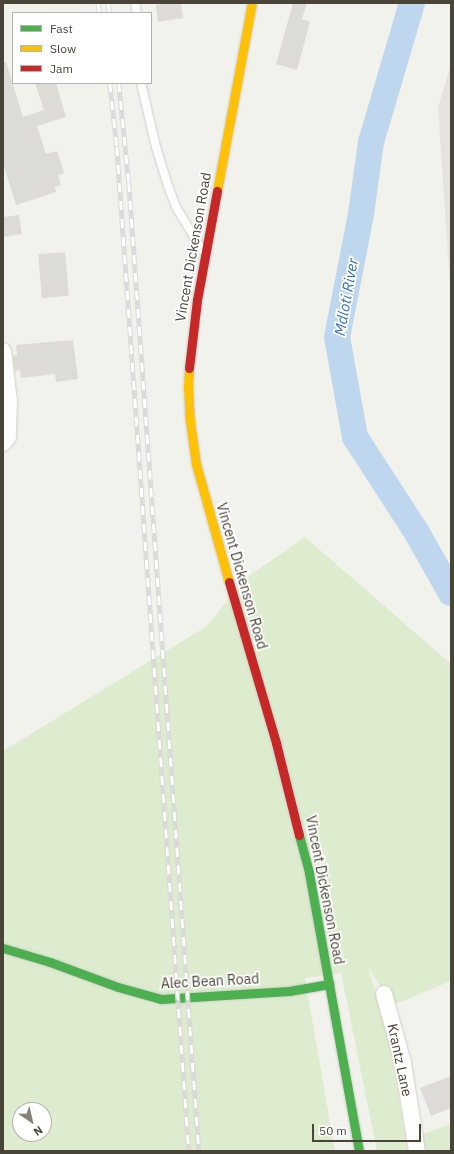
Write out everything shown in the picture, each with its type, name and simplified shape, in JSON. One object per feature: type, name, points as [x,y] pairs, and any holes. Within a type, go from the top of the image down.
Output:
[{"type":"main road","name":"Vincent Dickenson Road","points":[[252,3],[205,254],[191,343],[188,386],[190,422],[196,464],[209,513],[296,815],[309,873],[359,1151]]},
{"type":"main road","name":"Alec Bean Road","points":[[3,948],[50,962],[118,987],[161,999],[289,991],[329,984]]},
{"type":"street","points":[[3,351],[9,401],[8,437],[3,443]]},
{"type":"street","name":"Krantz Lane","points":[[384,994],[403,1063],[417,1151]]},
{"type":"lane","points":[[142,84],[156,147],[168,186],[180,214],[205,254]]},
{"type":"shaded area","points":[[451,64],[451,302],[438,107]]},
{"type":"green space","points":[[305,537],[451,664],[451,981],[393,1005],[368,967],[390,1040],[407,1151],[377,1151],[341,973],[305,978],[335,1151],[3,1151],[3,751],[207,626],[245,579]]},
{"type":"green space","points":[[451,1124],[451,1151],[424,1151],[421,1135]]},
{"type":"building","points":[[181,3],[183,18],[158,22],[156,5]]},
{"type":"building","points":[[293,3],[307,3],[302,19],[310,22],[297,70],[276,64]]},
{"type":"building","points":[[3,62],[6,62],[23,117],[44,110],[35,84],[56,84],[66,117],[37,126],[46,154],[57,151],[64,173],[58,175],[61,185],[55,187],[56,192],[16,205],[3,163]]},
{"type":"building","points":[[19,215],[22,234],[4,237],[3,217]]},
{"type":"building","points":[[65,252],[69,296],[42,298],[38,254]]},
{"type":"building","points":[[73,340],[78,379],[56,382],[55,374],[21,378],[20,370],[15,371],[13,356],[17,355],[16,345]]},
{"type":"building","points":[[451,1076],[451,1108],[431,1116],[420,1088]]},
{"type":"waterway","name":"Mdloti River","points":[[412,3],[371,142],[361,214],[337,337],[355,437],[417,533],[451,593]]},
{"type":"railway","points":[[98,3],[100,12]]},
{"type":"railway","points":[[108,3],[110,12]]},
{"type":"railway","points":[[110,84],[117,147],[189,1151]]},
{"type":"railway","points":[[119,84],[129,183],[199,1151]]},
{"type":"traffic: fast","points":[[299,835],[309,873],[359,1151]]},
{"type":"traffic: fast","points":[[3,948],[50,962],[118,987],[161,999],[289,991],[329,984]]},
{"type":"traffic: slow","points":[[217,191],[252,3]]},
{"type":"traffic: slow","points":[[189,368],[188,386],[190,421],[196,464],[229,582]]},
{"type":"traffic: jam","points":[[189,368],[197,300],[217,191]]},
{"type":"traffic: jam","points":[[229,582],[276,743],[299,835]]}]
